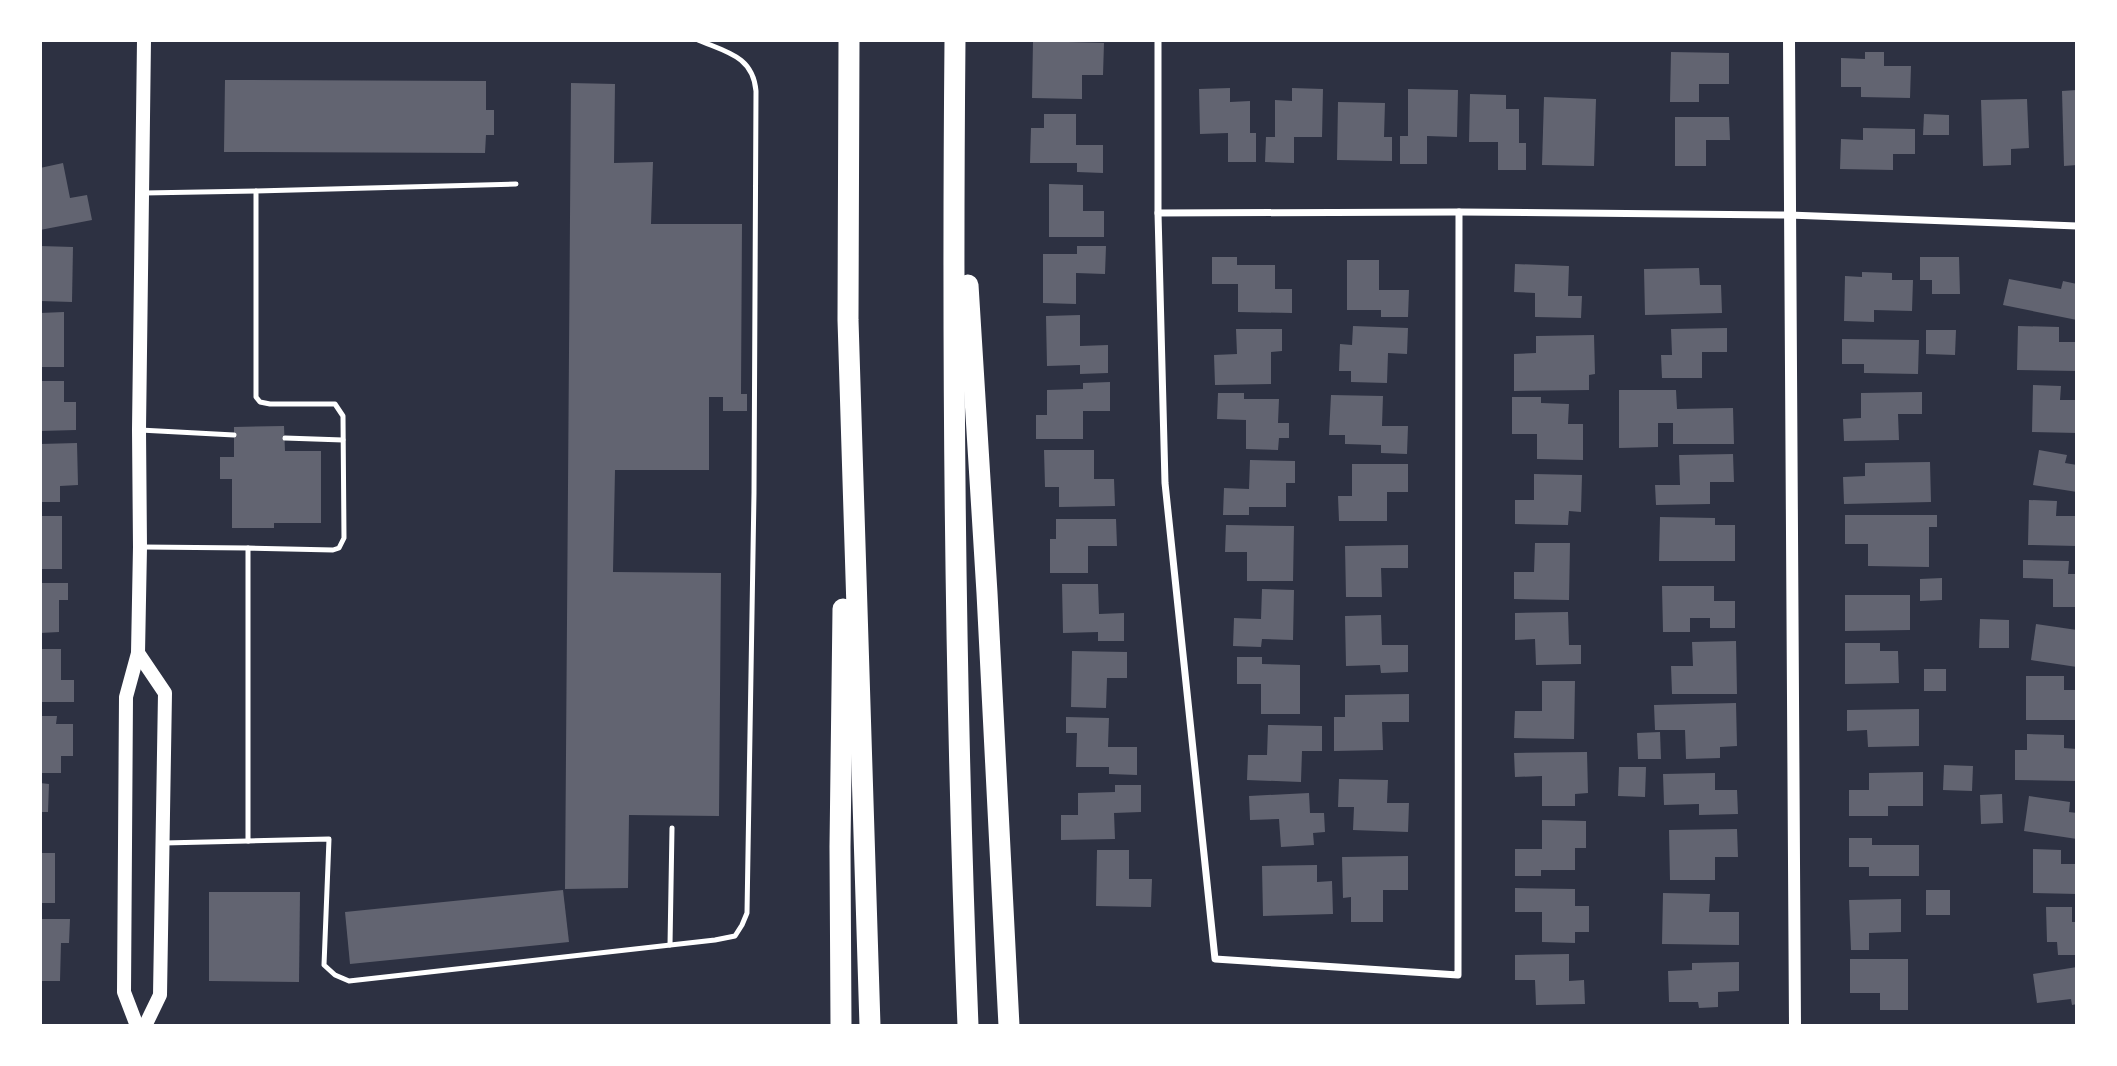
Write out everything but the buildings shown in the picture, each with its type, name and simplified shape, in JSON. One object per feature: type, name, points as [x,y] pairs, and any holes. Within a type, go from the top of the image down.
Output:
[{"type":"highway","points":[[841,1026],[840,847],[848,320],[849,40]]},
{"type":"highway","points":[[955,50],[955,439],[960,779],[968,1026]]},
{"type":"highway","points":[[955,50],[1009,1026]]},
{"type":"highway","points":[[848,320],[870,1026]]},
{"type":"main road","points":[[137,1026],[124,992],[126,697],[138,653],[144,40]]},
{"type":"main road","points":[[138,653],[165,693],[160,995],[145,1026]]},
{"type":"street","points":[[1158,40],[1158,213],[1165,483],[1215,959],[1458,975],[1459,212]]},
{"type":"street","points":[[1788,40],[1795,1026]]},
{"type":"street","points":[[1158,213],[1789,215],[2077,226]]},
{"type":"lane","points":[[163,843],[329,839],[324,965],[335,975],[349,981],[735,936],[747,913],[754,494],[756,91],[755,76],[747,65],[739,58],[698,40]]},
{"type":"lane","points":[[143,193],[516,184]]},
{"type":"lane","points":[[140,547],[333,550],[340,548],[344,538],[343,416],[335,404],[270,404],[260,402],[256,397],[256,191]]},
{"type":"lane","points":[[139,430],[234,435]]},
{"type":"lane","points":[[285,438],[343,440]]},
{"type":"lane","points":[[248,548],[248,841]]},
{"type":"lane","points":[[670,945],[673,828]]}]
